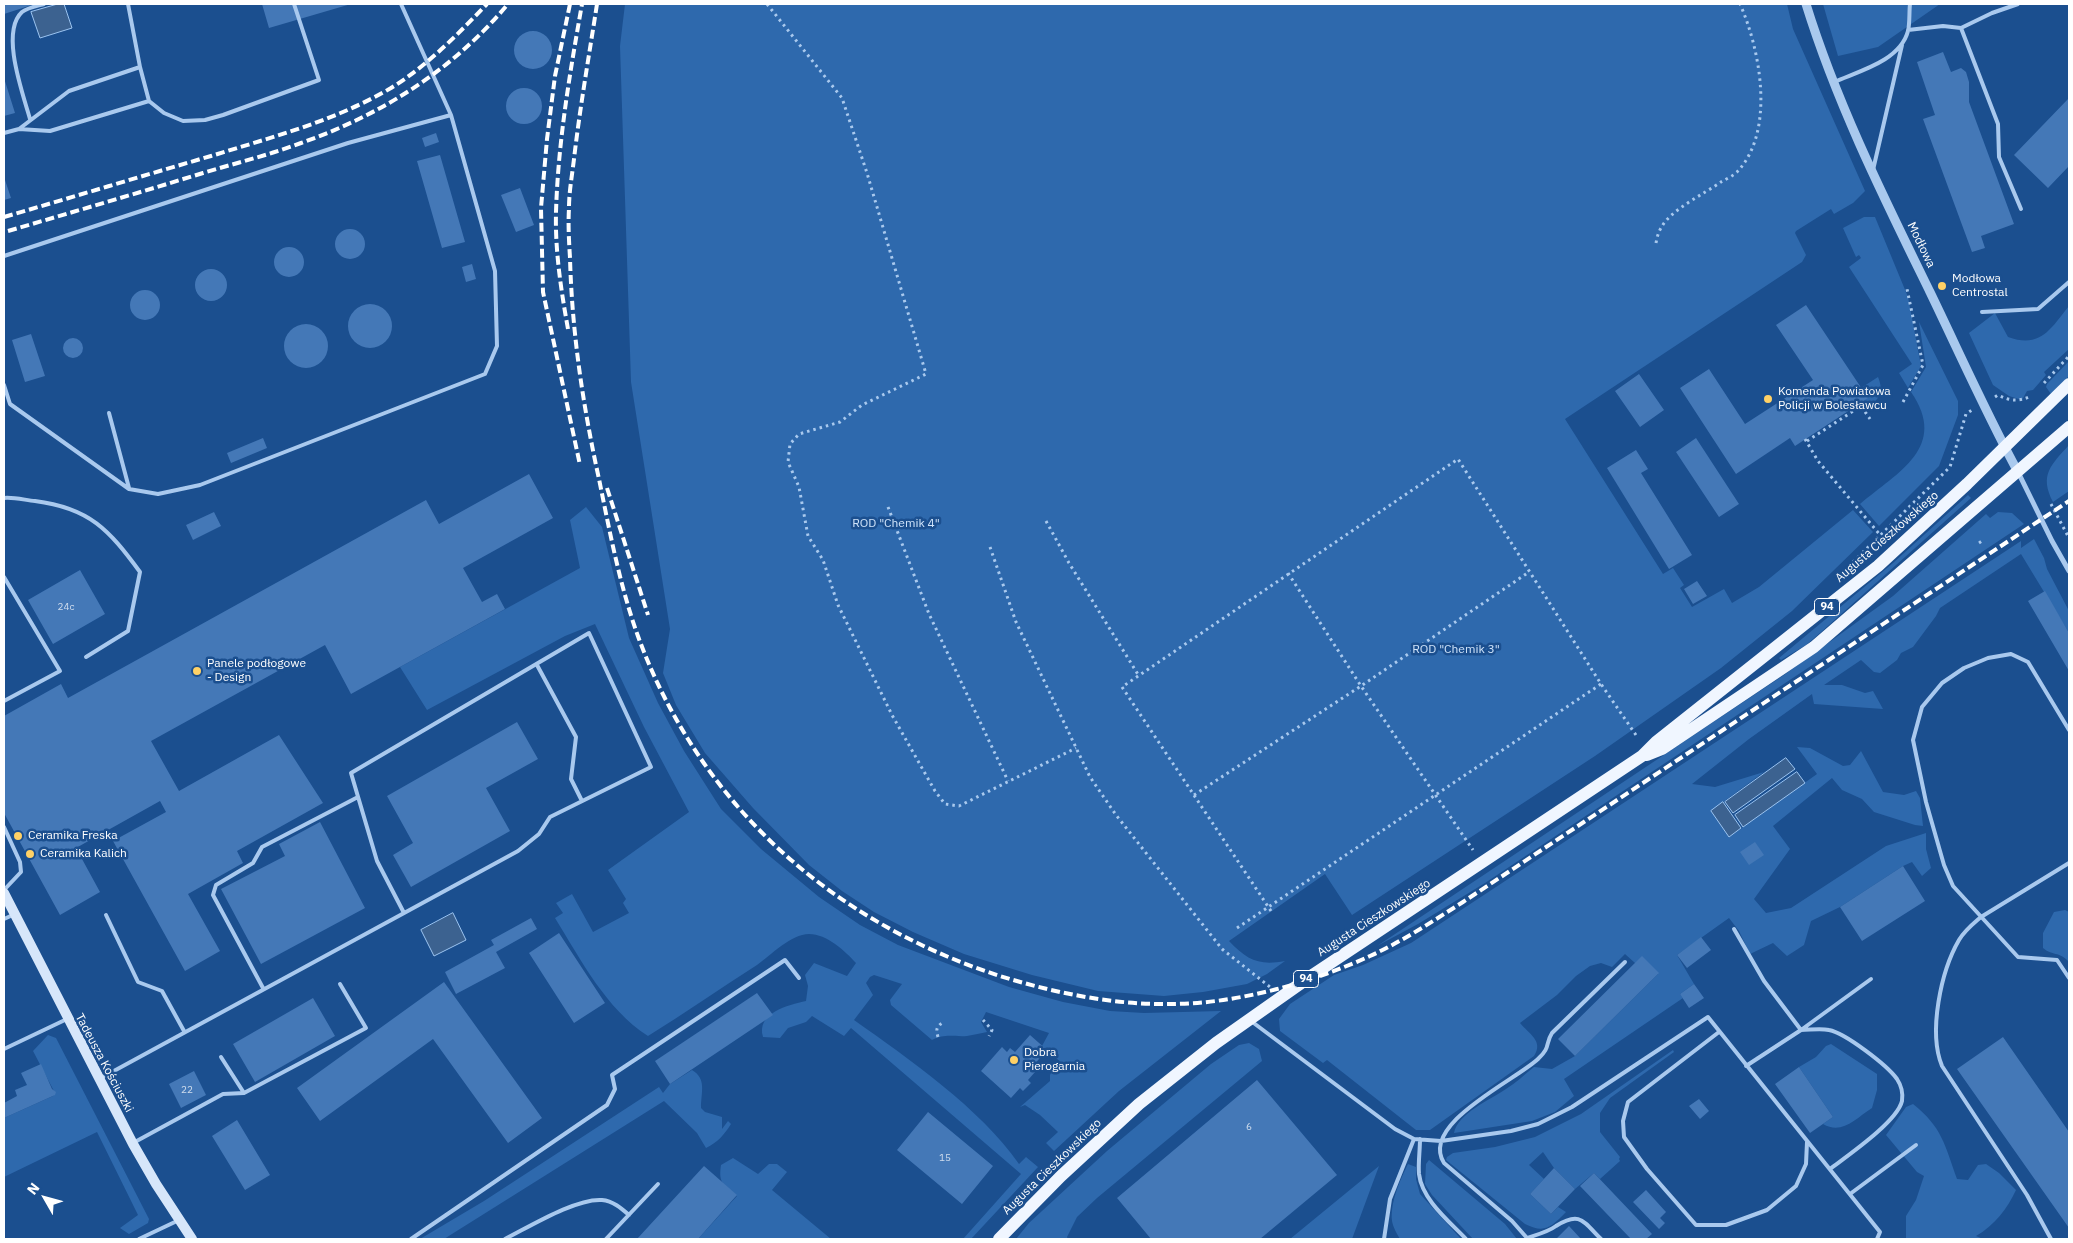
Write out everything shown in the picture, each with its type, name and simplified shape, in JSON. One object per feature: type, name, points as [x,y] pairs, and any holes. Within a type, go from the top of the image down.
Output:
[{"type":"main road","name":"Augusta Cieszkowskiego","points":[[1000,1239],[1055,1182],[1139,1104],[1249,1020],[1282,996],[1642,756],[1656,742],[1878,566],[2069,384]]},
{"type":"main road","name":"Augusta Cieszkowskiego","points":[[1642,756],[1662,749],[1814,647],[2069,427]]},
{"type":"main road","name":"Tadeusza Kościuszki","points":[[4,892],[67,1019],[133,1144],[178,1220],[192,1239]]},
{"type":"street","name":"Modłowa","points":[[1806,4],[1834,82],[1872,172],[2005,447],[2069,571]]},
{"type":"lane","points":[[30,119],[11,51],[12,26],[22,12],[44,4]]},
{"type":"lane","points":[[128,4],[140,67],[149,101],[164,113],[183,121],[205,120],[319,80],[294,4]]},
{"type":"lane","points":[[4,385],[10,404],[129,489],[158,494],[200,484],[486,374],[496,346],[495,271],[451,115],[401,4]]},
{"type":"lane","points":[[1872,172],[1902,45],[1908,30],[1910,4]]},
{"type":"lane","points":[[1908,30],[1943,26],[1961,28],[1992,13],[2018,4]]},
{"type":"lane","points":[[1961,28],[1998,124],[1999,157],[2021,209]]},
{"type":"lane","points":[[1834,82],[1886,59],[1902,45]]},
{"type":"lane","points":[[19,129],[68,92],[140,67]]},
{"type":"lane","points":[[4,134],[19,129],[50,131],[149,101]]},
{"type":"lane","points":[[4,256],[348,143],[451,115]]},
{"type":"lane","points":[[1982,312],[2038,309],[2069,282]]},
{"type":"lane","points":[[109,413],[129,489]]},
{"type":"lane","points":[[4,498],[62,506],[92,520],[116,540],[140,572],[128,631],[86,657]]},
{"type":"lane","points":[[4,577],[60,671],[4,701]]},
{"type":"lane","points":[[99,1079],[263,988],[404,913],[518,851],[539,834],[550,817],[651,767],[589,633],[351,773],[377,860],[404,913]]},
{"type":"lane","points":[[2069,730],[2028,662],[2011,654],[1988,658],[1964,668],[1942,683],[1922,707],[1913,740],[1926,802],[1944,865],[1953,886],[2018,957],[2057,960],[2069,978]]},
{"type":"lane","points":[[537,665],[576,737],[571,779],[582,801]]},
{"type":"lane","points":[[263,988],[213,895],[216,886],[253,863],[262,847],[358,796]]},
{"type":"lane","points":[[4,827],[20,862],[22,872],[4,892]]},
{"type":"lane","points":[[2051,1239],[2027,1195],[1942,1066],[1937,1053],[1936,1015],[1945,977],[1959,940],[1969,927],[1980,917],[2069,863]]},
{"type":"lane","points":[[4,919],[15,914]]},
{"type":"lane","points":[[106,915],[138,982],[162,991],[184,1031]]},
{"type":"lane","points":[[1734,929],[1764,981],[1802,1030]]},
{"type":"lane","points":[[411,1239],[607,1104],[615,1089],[612,1075],[785,960],[799,978]]},
{"type":"lane","points":[[1601,1239],[1585,1223],[1574,1218],[1568,1218],[1556,1227],[1527,1239],[1512,1221],[1444,1163],[1440,1152],[1441,1141],[1461,1114],[1528,1068],[1544,1054],[1552,1033],[1625,962]]},
{"type":"lane","points":[[1746,1066],[1802,1030],[1871,980]]},
{"type":"lane","points":[[133,1144],[223,1094],[244,1093],[366,1028],[340,984]]},
{"type":"lane","points":[[1249,1020],[1395,1129],[1414,1139],[1441,1141],[1511,1132],[1538,1124],[1572,1107],[1708,1017],[1880,1232],[1878,1239]]},
{"type":"lane","points":[[4,1050],[67,1019]]},
{"type":"lane","points":[[1802,1030],[1830,1030],[1857,1045],[1872,1055],[1897,1078],[1902,1089],[1902,1101],[1895,1116],[1830,1169]]},
{"type":"lane","points":[[1719,1032],[1628,1102],[1623,1120],[1624,1137],[1647,1169],[1696,1225],[1726,1225],[1767,1210],[1796,1186],[1806,1164],[1807,1141]]},
{"type":"lane","points":[[221,1056],[244,1093]]},
{"type":"lane","points":[[1384,1239],[1390,1199],[1414,1139]]},
{"type":"lane","points":[[1420,1139],[1419,1175],[1422,1186],[1435,1206],[1466,1239]]},
{"type":"lane","points":[[1850,1194],[1916,1146]]},
{"type":"lane","points":[[606,1239],[658,1184]]},
{"type":"lane","points":[[505,1239],[544,1218],[586,1202],[602,1200],[616,1204],[629,1215]]},
{"type":"lane","points":[[139,1239],[178,1220]]},
{"type":"path","points":[[767,4],[842,98],[926,374],[862,405],[840,422],[799,434],[790,444],[788,462],[799,487],[808,536],[823,560],[838,605],[892,715],[945,804],[959,806],[1076,748]]},
{"type":"path","points":[[1656,243],[1661,228],[1670,216],[1737,172],[1754,148],[1760,118],[1760,69],[1750,27],[1740,4]]},
{"type":"path","points":[[1903,402],[1923,365],[1907,289]]},
{"type":"path","points":[[2038,390],[2069,356]]},
{"type":"path","points":[[1998,395],[2007,400],[2015,401],[2030,398],[2034,394]]},
{"type":"path","points":[[1870,419],[1861,406],[1806,440],[1818,462],[1881,536]]},
{"type":"path","points":[[1852,563],[1950,467],[1966,414]]},
{"type":"path","points":[[1271,912],[1122,687],[1458,459],[1601,684],[1639,738],[1630,744]]},
{"type":"path","points":[[2051,504],[2069,538]]},
{"type":"path","points":[[888,508],[929,614],[1008,781]]},
{"type":"path","points":[[1046,521],[1068,563],[1139,676]]},
{"type":"path","points":[[990,547],[1016,622],[1090,776],[1116,815],[1188,909],[1222,949],[1282,996]]},
{"type":"path","points":[[1194,795],[1361,686],[1529,572]]},
{"type":"path","points":[[1288,573],[1361,686],[1474,850],[1466,856]]},
{"type":"path","points":[[1237,928],[1601,684]]},
{"type":"path","points":[[1262,991],[1276,981]]},
{"type":"path","points":[[983,1020],[992,1030],[988,1036]]},
{"type":"path","points":[[938,1037],[936,1030],[942,1023]]},
{"type":"green space","points":[[625,4],[1787,4],[1793,29],[1865,191],[1853,203],[1834,214],[1831,209],[1796,231],[1795,233],[1806,255],[1802,262],[1565,419],[1663,574],[1673,568],[1684,585],[1680,588],[1692,607],[1724,589],[1732,603],[1759,587],[1853,510],[1873,532],[1792,611],[1721,668],[1595,756],[1352,915],[1325,874],[1229,941],[1242,953],[1254,960],[1268,963],[1285,961],[1267,974],[1247,984],[1203,992],[1164,996],[1098,991],[1032,975],[964,954],[913,932],[874,912],[842,891],[809,865],[753,808],[705,753],[676,705],[663,673],[670,629],[631,382],[620,46]]},
{"type":"green space","points":[[1823,4],[1940,4],[1878,47],[1838,56]]},
{"type":"green space","points":[[1864,217],[1875,217],[1908,297],[1921,366],[1908,388],[1899,373],[1912,364],[1849,267],[1861,258],[1859,255],[1856,257],[1843,228]]},
{"type":"green space","points":[[2069,306],[2069,349],[2044,372],[2046,375],[2033,390],[2027,391],[2022,400],[2009,396],[1993,385],[1969,333],[1995,313],[2008,337],[2019,340],[2037,338],[2050,329]]},
{"type":"green space","points":[[1919,322],[1958,401],[1958,415],[1939,466],[1879,526],[1860,504],[1903,469],[1914,457],[1922,443],[1924,428],[1921,411],[1911,392],[1926,367]]},
{"type":"green space","points":[[2069,361],[2069,376],[2051,394],[2046,387],[2047,384]]},
{"type":"green space","points":[[1878,377],[1881,388],[1879,396],[1866,408],[1862,402],[1867,398],[1861,388]]},
{"type":"green space","points":[[2069,445],[2069,491],[2053,502],[2047,485],[2047,477],[2052,465]]},
{"type":"green space","points":[[1968,495],[1971,498],[1820,633],[1806,645],[1781,660],[1779,658],[1893,563]]},
{"type":"green space","points":[[586,507],[602,527],[629,638],[658,703],[684,751],[721,809],[761,849],[819,897],[860,925],[898,945],[1009,987],[1063,1002],[1110,1011],[1144,1013],[1221,1011],[1119,1091],[1054,1151],[1046,1143],[1058,1132],[1040,1115],[1025,1105],[1020,1107],[1050,1081],[1050,1075],[1054,1067],[1058,1069],[1063,1064],[1042,1046],[1049,1033],[986,1012],[981,1022],[987,1032],[967,1036],[946,1036],[932,1040],[891,1005],[890,1000],[902,984],[874,975],[870,977],[866,983],[873,995],[854,1020],[898,1051],[964,1104],[1003,1143],[1019,1164],[1026,1157],[1038,1167],[971,1239],[963,1239],[1021,1174],[851,1028],[844,1036],[812,1016],[806,1022],[788,1028],[780,1038],[763,1037],[762,1029],[764,1022],[769,1016],[775,1011],[806,1001],[808,986],[805,975],[814,963],[847,976],[856,963],[847,953],[829,940],[816,935],[809,934],[795,937],[757,965],[648,1036],[633,1025],[607,998],[555,918],[563,913],[556,903],[572,894],[593,932],[629,913],[623,903],[626,899],[608,870],[689,812],[644,727],[595,624],[565,636],[427,710],[400,667],[580,568],[570,520]]},
{"type":"green space","points":[[1998,512],[2012,513],[2024,524],[1485,883],[1418,924],[1377,946],[1784,675],[1893,596],[1986,514],[1990,518]]},
{"type":"green space","points":[[2034,539],[2069,611],[2069,633],[2021,554],[1940,608],[1913,647],[1901,653],[1897,660],[1880,673],[1874,672],[1861,660],[1824,685],[1842,685],[1865,693],[1873,691],[1883,709],[1814,704],[1812,694],[1749,739],[1692,784],[1715,787],[1764,772],[1711,811],[1729,837],[1817,774],[1797,747],[1810,748],[1843,766],[1850,765],[1861,751],[1883,792],[1904,795],[1916,791],[1920,798],[1923,826],[1874,812],[1862,799],[1842,790],[1832,778],[1773,826],[1790,849],[1754,899],[1766,913],[1791,908],[1886,846],[1926,833],[1926,849],[1931,868],[1922,876],[1912,862],[1903,866],[1840,907],[1811,921],[1804,945],[1787,956],[1773,943],[1750,954],[1739,931],[1729,918],[1677,955],[1694,984],[1680,994],[1683,998],[1564,1079],[1574,1096],[1555,1112],[1532,1121],[1454,1133],[1457,1126],[1468,1113],[1510,1087],[1534,1067],[1552,1069],[1575,1056],[1658,974],[1635,963],[1625,954],[1612,967],[1601,963],[1590,966],[1576,976],[1557,995],[1520,1023],[1536,1042],[1537,1051],[1534,1056],[1430,1130],[1416,1130],[1327,1060],[1323,1063],[1280,1031],[1279,1019],[1290,1004],[1334,975],[1363,965],[1411,943],[2021,541],[2021,548]]},
{"type":"green space","points":[[2065,910],[2069,912],[2069,962],[2062,956],[2043,948],[2043,933],[2054,912]]},
{"type":"green space","points":[[48,1035],[56,1038],[149,1219],[148,1223],[129,1234],[120,1228],[138,1215],[97,1132],[4,1177],[4,1118],[53,1096],[55,1093],[33,1051]]},
{"type":"green space","points":[[1249,1043],[1259,1049],[1262,1061],[1097,1198],[1077,1217],[1067,1237],[1068,1239],[1016,1239],[1029,1223],[1107,1151],[1211,1064],[1239,1045]]},
{"type":"green space","points":[[1831,1044],[1877,1074],[1877,1090],[1872,1108],[1854,1121],[1836,1128],[1823,1124],[1833,1117],[1799,1067],[1816,1057],[1826,1046]]},
{"type":"green space","points":[[1673,1050],[1674,1052],[1610,1098],[1600,1113],[1600,1132],[1620,1157],[1620,1161],[1600,1179],[1594,1173],[1575,1189],[1554,1168],[1543,1152],[1529,1165],[1544,1179],[1530,1194],[1551,1214],[1558,1207],[1566,1212],[1552,1225],[1543,1229],[1525,1224],[1446,1160],[1453,1153],[1495,1147],[1535,1137],[1581,1114]]},
{"type":"green space","points":[[692,1070],[700,1077],[702,1091],[701,1108],[705,1112],[722,1117],[722,1129],[728,1121],[731,1124],[726,1132],[710,1146],[706,1148],[697,1133],[664,1101],[444,1239],[420,1239],[484,1201],[659,1087],[663,1093],[670,1084]]},
{"type":"green space","points":[[1913,1104],[1923,1112],[1937,1129],[1957,1179],[1968,1180],[1978,1165],[1986,1164],[1999,1173],[2016,1190],[2000,1216],[1976,1236],[1983,1239],[1906,1239],[1906,1216],[1916,1200],[1924,1176],[1917,1172],[1886,1135],[1906,1107]]},
{"type":"green space","points":[[733,1158],[758,1174],[769,1164],[777,1164],[787,1172],[772,1190],[831,1239],[698,1239],[737,1196],[723,1183],[720,1176],[721,1165]]},
{"type":"green space","points":[[1429,1160],[1505,1224],[1517,1239],[1473,1239],[1432,1195],[1425,1184],[1426,1164]]},
{"type":"green space","points":[[1408,1164],[1416,1167],[1416,1179],[1420,1194],[1461,1239],[1400,1239],[1395,1230],[1392,1214],[1394,1199]]},
{"type":"green space","points":[[1379,1166],[1352,1239],[1290,1239]]},
{"type":"shaded area","points":[[64,4],[72,28],[40,38],[31,12]]},
{"type":"shaded area","points":[[1786,758],[1795,769],[1733,813],[1725,802]]},
{"type":"shaded area","points":[[1797,772],[1805,783],[1743,827],[1735,815]]},
{"type":"shaded area","points":[[1723,802],[1741,828],[1729,837],[1711,811]]},
{"type":"shaded area","points":[[453,913],[466,940],[434,956],[421,930]]},
{"type":"building","points":[[4,4],[35,4],[4,14]]},
{"type":"building","points":[[262,4],[351,4],[269,28]]},
{"type":"building","points":[[533,31],[546,37],[552,50],[546,63],[533,69],[520,63],[514,50],[520,37]]},
{"type":"building","points":[[1943,52],[1951,72],[1961,68],[1966,72],[1969,82],[1969,102],[2014,224],[1981,236],[1985,248],[1972,252],[1923,119],[1935,115],[1917,62]]},
{"type":"building","points":[[4,78],[15,113],[4,116]]},
{"type":"building","points":[[524,88],[531,89],[537,93],[541,99],[541,113],[537,119],[531,123],[524,124],[517,123],[511,119],[507,113],[506,106],[507,99],[511,93],[517,89]]},
{"type":"building","points":[[2069,98],[2069,166],[2048,188],[2014,155]]},
{"type":"building","points":[[436,133],[439,142],[425,147],[422,138]]},
{"type":"building","points":[[440,155],[465,242],[442,248],[417,161]]},
{"type":"building","points":[[4,181],[11,198],[4,200]]},
{"type":"building","points":[[520,188],[534,225],[516,232],[501,195]]},
{"type":"building","points":[[350,229],[361,233],[365,244],[361,255],[350,259],[339,255],[335,244],[339,233]]},
{"type":"building","points":[[289,247],[300,251],[304,262],[300,273],[289,277],[278,273],[274,262],[278,251]]},
{"type":"building","points":[[472,264],[476,279],[466,282],[462,267]]},
{"type":"building","points":[[211,269],[223,273],[227,285],[223,297],[211,301],[199,297],[195,285],[199,273]]},
{"type":"building","points":[[145,290],[156,294],[160,305],[156,316],[145,320],[134,316],[130,305],[134,294]]},
{"type":"building","points":[[366,304],[374,304],[386,310],[392,326],[386,342],[374,348],[366,348],[354,342],[348,330],[348,322],[354,310]]},
{"type":"building","points":[[1806,305],[1868,398],[1795,446],[1790,438],[1736,474],[1680,388],[1709,369],[1745,424],[1813,380],[1776,325]]},
{"type":"building","points":[[302,324],[310,324],[322,330],[328,346],[322,362],[310,368],[302,368],[290,362],[284,350],[284,342],[290,330]]},
{"type":"building","points":[[31,334],[45,376],[25,382],[12,340]]},
{"type":"building","points":[[73,338],[80,341],[83,348],[80,355],[73,358],[66,355],[63,348],[66,341]]},
{"type":"building","points":[[1639,374],[1664,410],[1640,427],[1615,391]]},
{"type":"building","points":[[263,438],[267,448],[231,463],[227,453]]},
{"type":"building","points":[[1696,438],[1739,504],[1719,517],[1676,452]]},
{"type":"building","points":[[1636,450],[1648,469],[1641,473],[1692,555],[1669,569],[1607,468]]},
{"type":"building","points":[[529,474],[553,518],[463,568],[482,602],[497,594],[505,609],[351,694],[325,645],[151,741],[179,791],[279,735],[323,803],[237,851],[243,863],[188,894],[220,951],[185,971],[113,841],[166,812],[160,801],[76,848],[100,892],[60,915],[4,813],[4,716],[61,684],[68,698],[426,500],[439,524]]},
{"type":"building","points":[[214,512],[221,526],[193,540],[186,525]]},
{"type":"building","points":[[80,570],[105,614],[53,644],[28,600]]},
{"type":"building","points":[[1697,581],[1707,596],[1693,604],[1684,589]]},
{"type":"building","points":[[2045,591],[2069,633],[2069,671],[2028,601]]},
{"type":"building","points":[[517,722],[538,759],[486,788],[510,831],[411,887],[393,855],[413,843],[387,796]]},
{"type":"building","points":[[320,822],[365,908],[261,964],[221,889],[285,856],[279,844]]},
{"type":"building","points":[[1755,842],[1764,855],[1749,865],[1740,852]]},
{"type":"building","points":[[1903,866],[1925,901],[1862,941],[1840,907]]},
{"type":"building","points":[[531,918],[537,929],[496,952],[505,968],[456,994],[445,972],[494,945],[491,940]]},
{"type":"building","points":[[559,933],[605,1003],[574,1023],[529,953]]},
{"type":"building","points":[[1701,937],[1711,950],[1687,968],[1677,955]]},
{"type":"building","points":[[1642,956],[1659,973],[1575,1056],[1558,1039]]},
{"type":"building","points":[[444,982],[542,1118],[508,1143],[433,1039],[320,1121],[297,1088]]},
{"type":"building","points":[[1694,984],[1704,998],[1689,1008],[1680,994]]},
{"type":"building","points":[[757,993],[773,1015],[670,1084],[655,1061]]},
{"type":"building","points":[[313,998],[335,1036],[255,1082],[233,1044]]},
{"type":"building","name":"Dobra Pierogarnia","points":[[1030,1035],[1047,1050],[1031,1068],[1035,1072],[1028,1080],[1031,1083],[1023,1091],[1020,1088],[1011,1098],[981,1071],[1002,1047],[1007,1052],[1010,1048],[1015,1052]]},
{"type":"building","points":[[2003,1037],[2069,1132],[2069,1228],[1957,1069]]},
{"type":"building","points":[[41,1064],[52,1089],[56,1092],[55,1095],[4,1118],[4,1103],[17,1096],[15,1090],[27,1085],[21,1073]]},
{"type":"building","points":[[1799,1067],[1833,1117],[1810,1133],[1775,1084]]},
{"type":"building","points":[[194,1071],[206,1095],[181,1108],[169,1084]]},
{"type":"building","points":[[1257,1080],[1337,1175],[1260,1239],[1151,1239],[1117,1198]]},
{"type":"building","points":[[1699,1099],[1709,1111],[1700,1119],[1689,1106]]},
{"type":"building","points":[[928,1112],[993,1166],[962,1204],[897,1150]]},
{"type":"building","points":[[237,1120],[270,1175],[245,1190],[212,1136]]},
{"type":"building","points":[[704,1166],[737,1195],[698,1239],[637,1239]]},
{"type":"building","points":[[1554,1168],[1575,1189],[1551,1214],[1530,1194]]},
{"type":"building","points":[[1594,1173],[1652,1234],[1646,1239],[1631,1239],[1580,1186]]},
{"type":"building","points":[[1646,1190],[1666,1212],[1660,1218],[1665,1223],[1659,1229],[1633,1202]]},
{"type":"building","points":[[1569,1226],[1581,1239],[1556,1239]]},
{"type":"railway","points":[[4,217],[280,135],[348,110],[391,88],[417,70],[430,60],[487,4]]},
{"type":"railway","points":[[8,231],[277,151],[331,132],[387,104],[439,70],[464,50],[508,4]]},
{"type":"railway","points":[[570,4],[555,76],[541,208],[543,292],[580,465]]},
{"type":"railway","points":[[568,329],[556,241],[557,186],[569,81],[582,4]]},
{"type":"railway","points":[[597,4],[579,120],[570,196],[571,286],[579,369],[593,452],[616,560],[626,600],[639,639],[665,699],[698,755],[736,805],[780,850],[828,890],[881,924],[939,953],[1000,976],[1084,997],[1149,1004],[1196,1003],[1247,996],[1273,990],[1323,975],[1370,956],[1406,937],[1463,902],[2069,501]]},
{"type":"railway","points":[[607,488],[648,615]]},
{"type":"place","name":"Modłowa Centrostal","points":[[1942,286]]},
{"type":"place","name":"Komenda Powiatowa Policji w Bolesławcu","points":[[1768,399]]},
{"type":"place","name":"Panele podłogowe - Design","points":[[197,671]]},
{"type":"place","name":"Ceramika Freska","points":[[18,836]]},
{"type":"place","name":"Ceramika Kalich","points":[[30,854]]},
{"type":"place","name":"Dobra Pierogarnia","points":[[1014,1060]]},
{"type":"park label","name":"ROD \"Chemik 4\"","points":[[896,524]]},
{"type":"park label","name":"ROD \"Chemik 3\"","points":[[1456,650]]}]
